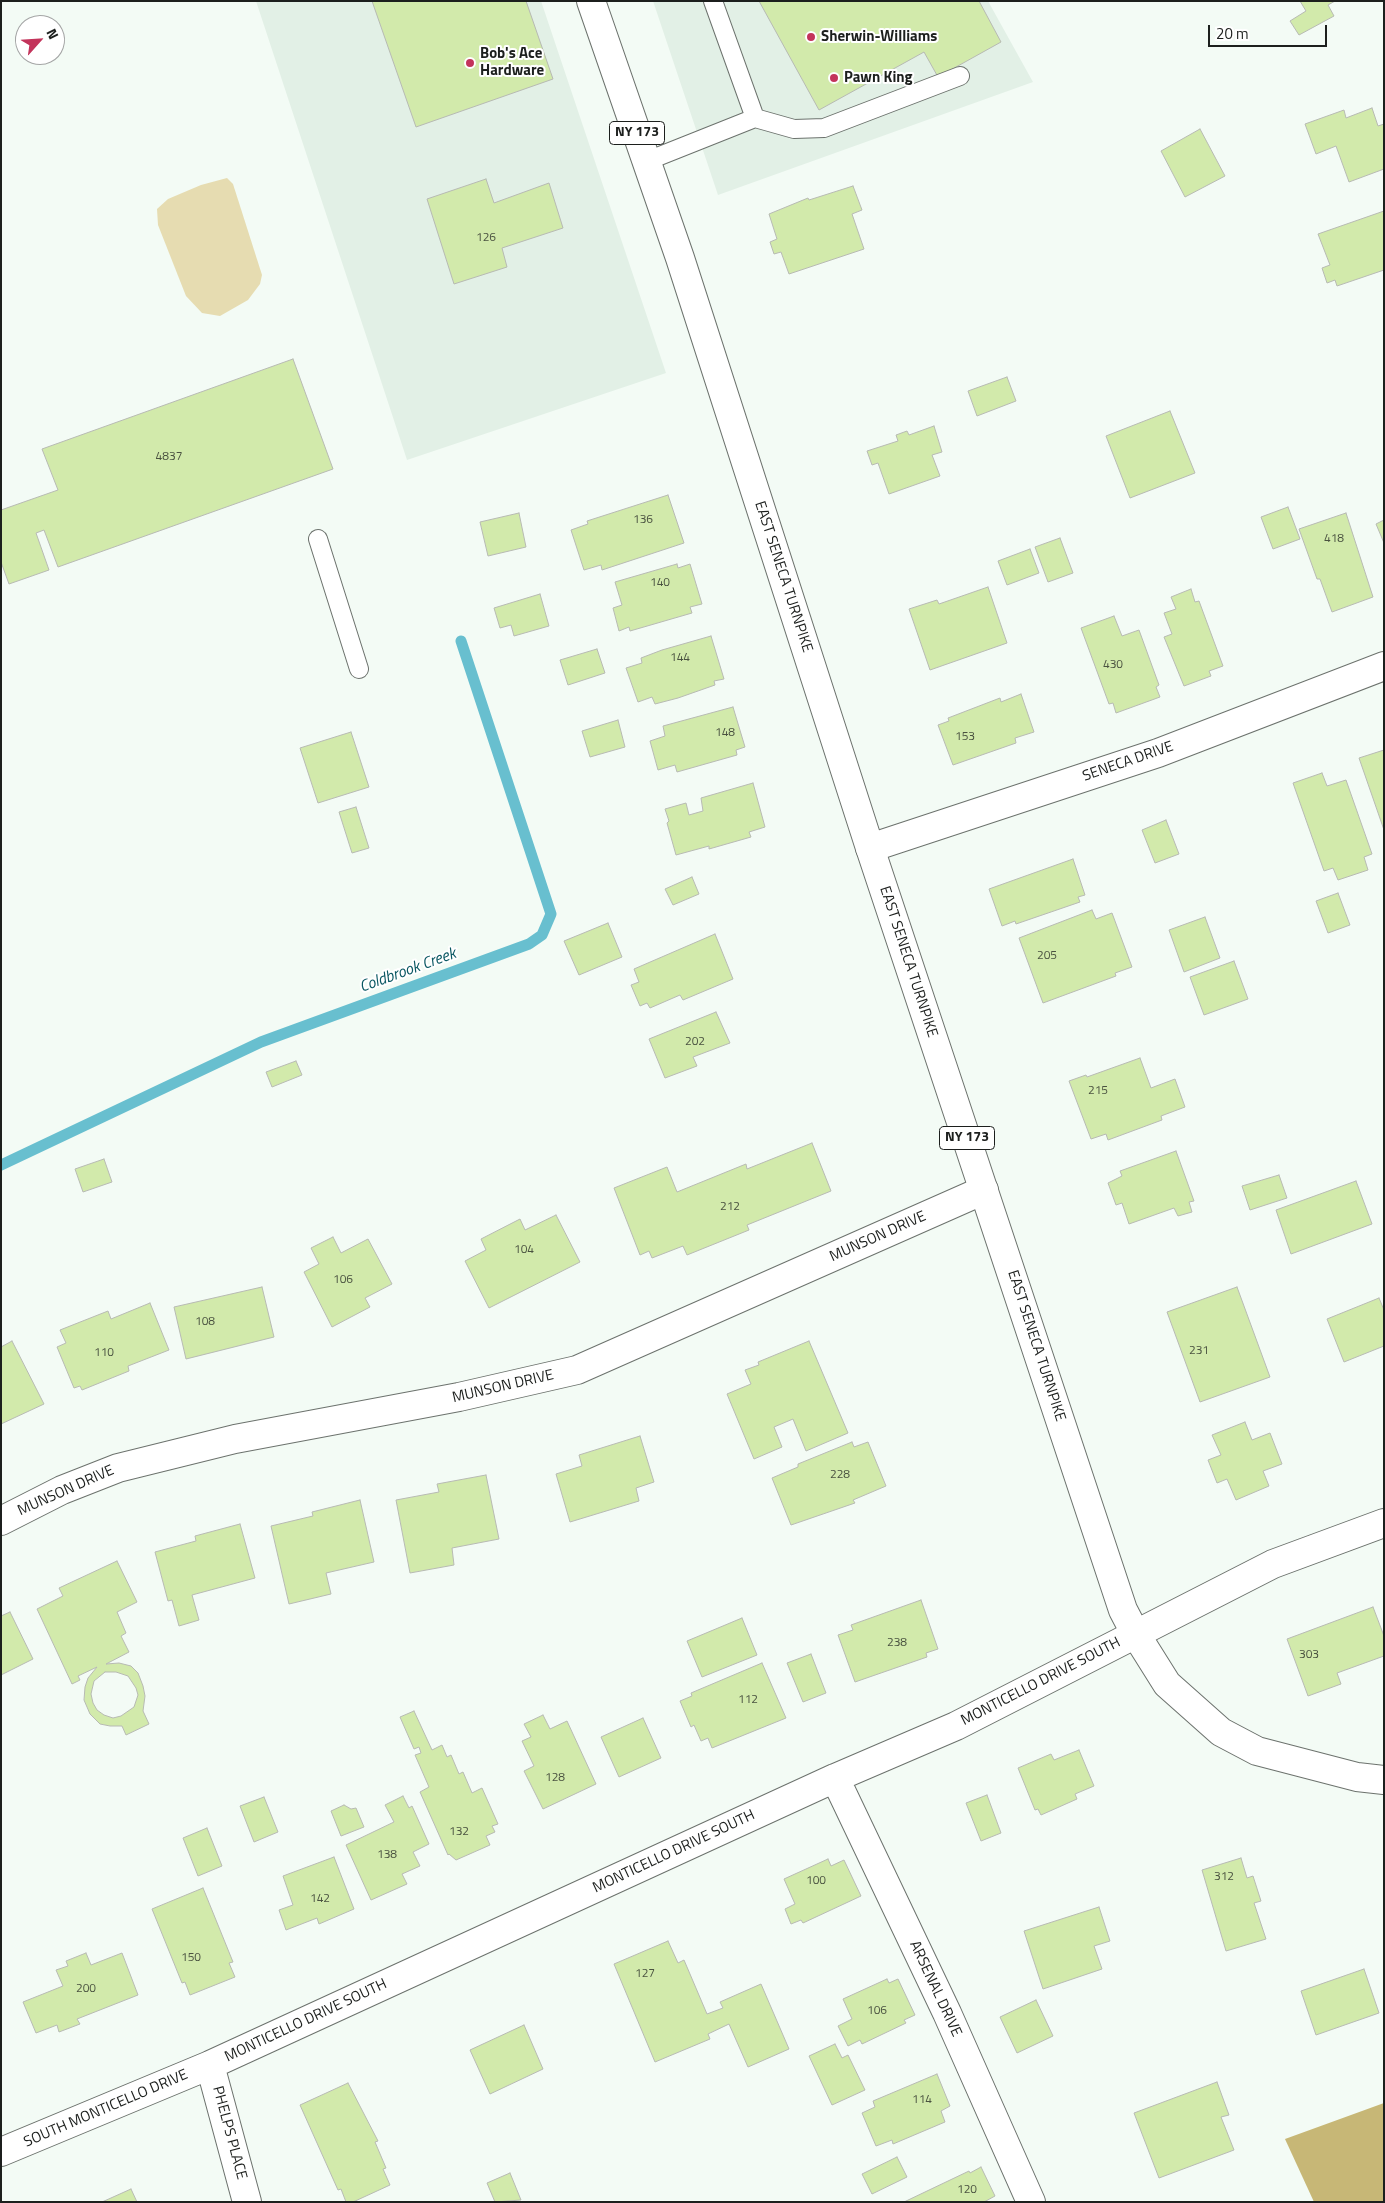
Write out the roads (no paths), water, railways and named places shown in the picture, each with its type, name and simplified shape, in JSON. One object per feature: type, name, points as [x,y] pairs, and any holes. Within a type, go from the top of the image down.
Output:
[{"type":"street","name":"EAST SENECA TURNPIKE","points":[[590,1],[647,161],[870,848],[1123,1610],[1167,1684],[1221,1732],[1257,1752],[1357,1777],[1384,1780]]},
{"type":"street","name":"SENECA DRIVE","points":[[870,848],[1158,753],[1384,666]]},
{"type":"street","name":"MUNSON DRIVE","points":[[1,1521],[62,1490],[118,1468],[235,1439],[459,1397],[577,1370],[984,1190]]},
{"type":"street","name":"MONTICELLO DRIVE SOUTH","points":[[210,2065],[835,1778],[956,1726],[1273,1564],[1384,1523]]},
{"type":"street","name":"ARSENAL DRIVE","points":[[835,1778],[947,2013],[1032,2202]]},
{"type":"street","name":"SOUTH MONTICELLO DRIVE","points":[[1,2152],[210,2065]]},
{"type":"street","name":"PHELPS PLACE","points":[[210,2065],[247,2202]]},
{"type":"lane","points":[[713,1],[755,118]]},
{"type":"lane","points":[[647,161],[755,118],[794,130],[824,128],[960,76]]},
{"type":"lane","points":[[318,539],[359,669]]},
{"type":"waterway","name":"Coldbrook Creek","points":[[1,1165],[261,1042],[529,944],[542,935],[551,914],[461,641]]},
{"type":"place","name":"Sherwin-Williams","points":[[811,37]]},
{"type":"place","name":"Bob's Ace Hardware","points":[[470,63]]},
{"type":"place","name":"Pawn King","points":[[834,78]]}]
